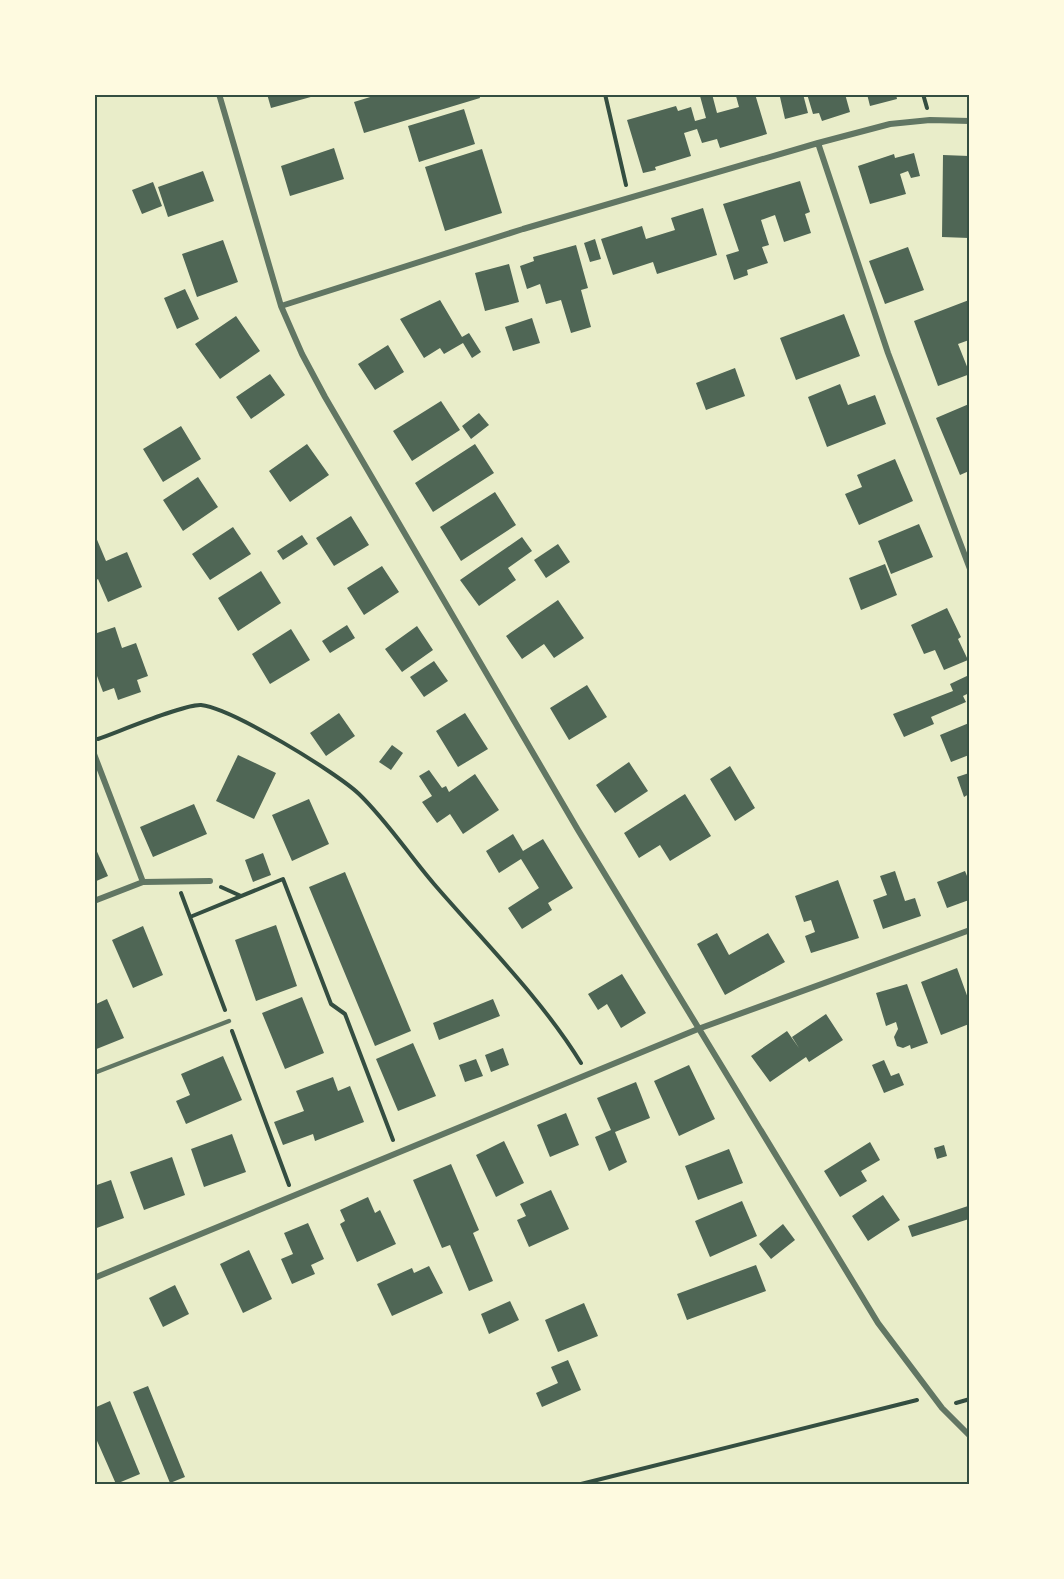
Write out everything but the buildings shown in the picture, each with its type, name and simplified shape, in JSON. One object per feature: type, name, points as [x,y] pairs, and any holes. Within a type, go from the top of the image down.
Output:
[{"type":"street","points":[[219,94],[281,306],[302,354],[336,416],[578,830],[878,1323],[942,1408],[969,1436]]},
{"type":"street","points":[[281,306],[628,197],[818,143],[890,124],[930,120],[969,121]]},
{"type":"street","points":[[818,143],[888,353],[969,569]]},
{"type":"street","points":[[94,754],[143,882]]},
{"type":"street","points":[[94,901],[143,882],[210,881]]},
{"type":"street","points":[[94,1278],[698,1029],[969,930]]},
{"type":"lane","points":[[94,1073],[229,1021]]},
{"type":"path","points":[[605,94],[628,197]]},
{"type":"path","points":[[94,741],[169,713],[200,705],[240,721],[329,769],[359,794],[395,834],[542,1009],[588,1075]]},
{"type":"path","points":[[190,917],[283,879],[331,1004],[345,1014],[398,1153]]},
{"type":"path","points":[[210,881],[241,896]]},
{"type":"path","points":[[177,882],[294,1197]]},
{"type":"path","points":[[581,1485],[916,1399],[942,1408]]}]
